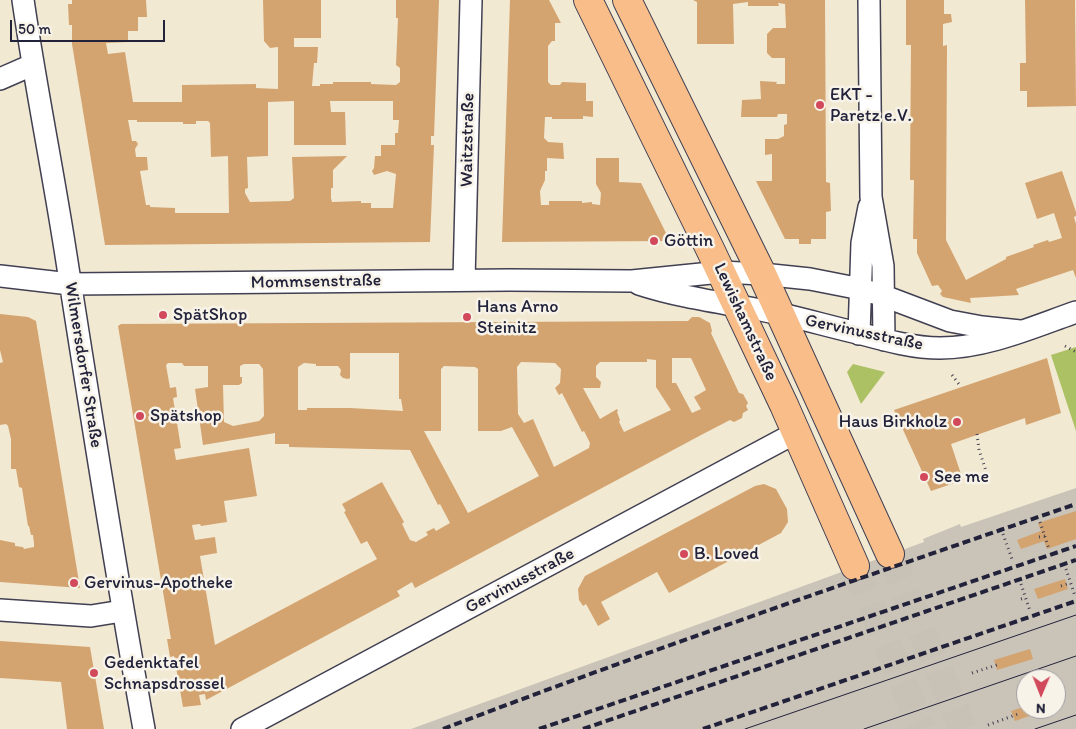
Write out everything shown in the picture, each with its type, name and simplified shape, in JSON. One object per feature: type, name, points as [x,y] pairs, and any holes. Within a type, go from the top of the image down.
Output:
[{"type":"main road","name":"Lewishamstraße","points":[[588,0],[738,307],[797,432],[856,566]]},
{"type":"main road","name":"Lewishamstraße","points":[[627,0],[762,274],[890,554]]},
{"type":"street","name":"Wilmersdorfer Straße","points":[[23,0],[32,65],[70,284],[122,611],[144,729]]},
{"type":"street","name":"Waitzstraße","points":[[464,280],[471,0]]},
{"type":"street","points":[[869,0],[871,197],[881,248],[884,340]]},
{"type":"street","points":[[0,79],[32,65]]},
{"type":"street","points":[[860,334],[862,243],[871,197]]},
{"type":"street","name":"Mommsenstraße","points":[[0,276],[70,284],[464,280],[632,281],[721,272],[762,274]]},
{"type":"street","name":"Gervinusstraße","points":[[762,274],[810,279],[861,289],[950,321],[1020,331]]},
{"type":"street","name":"Mommsenstraße","points":[[632,281],[666,293],[738,307]]},
{"type":"street","name":"Gervinusstraße","points":[[738,307],[780,314],[884,340],[922,347],[948,348],[963,346],[1020,331],[1076,312]]},
{"type":"street","name":"Gervinusstraße","points":[[242,729],[797,432]]},
{"type":"street","points":[[0,610],[91,616],[122,611]]},
{"type":"path","points":[[1066,346],[1076,352]]},
{"type":"path","points":[[952,375],[961,387]]},
{"type":"path","points":[[977,434],[978,450],[988,477]]},
{"type":"path","points":[[1040,522],[1049,549]]},
{"type":"path","points":[[1003,534],[1013,562]]},
{"type":"path","points":[[1039,538],[1045,536]]},
{"type":"path","points":[[1004,550],[1008,548]]},
{"type":"path","points":[[1066,569],[1075,596]]},
{"type":"path","points":[[1061,586],[1070,583]]},
{"type":"path","points":[[1021,584],[1030,611]]},
{"type":"path","points":[[1020,600],[1025,598]]},
{"type":"path","points":[[972,673],[1000,664]]},
{"type":"path","points":[[988,725],[1016,715]]},
{"type":"shaded area","points":[[1076,488],[1076,729],[411,729],[924,542],[923,539],[960,524],[961,527]]},
{"type":"green space","points":[[1076,347],[1076,431],[1051,355]]},
{"type":"green space","points":[[853,364],[885,372],[861,404],[847,372]]},
{"type":"building","points":[[72,0],[146,0],[147,17],[138,17],[138,31],[128,31],[128,42],[106,43],[108,54],[125,52],[133,102],[182,102],[182,85],[256,84],[256,88],[278,89],[278,47],[270,48],[264,41],[263,0],[321,0],[321,38],[294,38],[294,47],[318,47],[317,63],[314,63],[312,86],[320,86],[320,84],[333,84],[333,82],[371,82],[371,84],[396,85],[400,82],[400,68],[396,65],[398,18],[396,18],[396,0],[439,0],[434,136],[431,136],[431,145],[434,145],[430,242],[105,245],[72,44],[72,25],[69,25],[68,4],[72,4]],"holes":[[[294,101],[294,145],[346,145],[345,112],[331,112],[330,101],[393,101],[393,120],[399,120],[398,133],[395,133],[395,145],[381,145],[381,156],[375,156],[372,171],[374,175],[387,171],[396,174],[393,208],[371,208],[371,203],[361,203],[361,201],[332,202],[333,170],[347,156],[292,157],[294,198],[290,201],[250,202],[245,193],[245,189],[248,188],[247,157],[268,156],[268,102]],[[128,120],[137,120],[137,122],[183,122],[183,124],[196,124],[196,121],[208,121],[210,123],[211,157],[228,156],[229,213],[175,213],[175,208],[150,207],[150,205],[146,205],[140,171],[148,170],[147,157],[136,157],[135,149],[138,144],[136,141],[132,141]]]},
{"type":"building","points":[[510,0],[549,0],[561,23],[555,23],[555,41],[552,41],[548,46],[548,82],[551,85],[560,85],[562,82],[586,83],[586,101],[593,101],[593,117],[583,116],[583,119],[552,119],[552,117],[545,117],[544,138],[548,142],[563,143],[564,159],[547,158],[547,171],[545,171],[545,180],[540,191],[541,205],[549,205],[549,201],[582,201],[582,203],[592,202],[592,204],[600,205],[601,193],[596,184],[596,158],[619,158],[619,182],[641,183],[670,241],[502,242]]},
{"type":"building","points":[[693,0],[825,0],[826,182],[830,183],[831,211],[826,212],[826,239],[811,239],[811,244],[799,244],[799,239],[785,239],[756,181],[772,181],[772,154],[765,155],[765,139],[778,139],[784,136],[787,114],[778,114],[777,117],[741,117],[742,100],[761,99],[760,81],[785,84],[785,58],[772,58],[767,53],[767,34],[773,28],[786,28],[785,4],[778,3],[779,6],[748,6],[748,2],[733,4],[734,44],[697,44],[697,2]]},
{"type":"building","points":[[906,0],[944,0],[944,14],[951,14],[952,22],[943,24],[943,46],[947,45],[946,240],[966,280],[1006,259],[1006,257],[1034,247],[1033,245],[1062,238],[1054,213],[1037,219],[1025,183],[1062,171],[1076,212],[1074,217],[1076,224],[1076,278],[1073,270],[1016,289],[1019,295],[970,298],[971,303],[943,297],[940,294],[942,291],[938,285],[932,286],[917,253],[917,239],[913,239],[914,180],[910,180],[911,45],[906,45]]},
{"type":"building","points":[[1025,0],[1075,0],[1076,106],[1027,107],[1027,91],[1020,91],[1020,63],[1026,63]]},
{"type":"building","points":[[0,314],[28,317],[36,321],[80,588],[0,582],[0,540],[15,543],[15,546],[23,547],[24,549],[34,547],[34,544],[33,535],[31,535],[28,526],[22,488],[19,487],[16,469],[11,469],[11,439],[8,426],[6,424],[0,425],[0,363],[3,362],[0,350]]},
{"type":"building","points":[[692,317],[699,317],[710,323],[711,333],[739,393],[743,394],[748,403],[746,406],[748,410],[743,413],[742,418],[734,422],[730,420],[703,434],[415,588],[412,582],[397,591],[400,596],[206,700],[205,694],[199,695],[201,705],[183,707],[174,656],[170,657],[167,639],[171,639],[118,326],[121,324],[688,321]],"holes":[[[350,353],[399,353],[399,399],[401,399],[403,411],[350,408],[307,408],[307,410],[298,410],[298,367],[304,363],[316,364],[316,366],[338,366],[341,370],[340,375],[343,378],[350,378]],[[672,358],[691,358],[706,390],[694,397],[701,409],[692,413],[676,383],[672,383]],[[647,359],[656,360],[656,387],[671,410],[624,432],[619,422],[617,409],[600,419],[583,388],[600,388],[601,382],[596,377],[596,366],[600,362],[647,362]],[[521,362],[555,363],[561,369],[560,383],[555,388],[559,395],[562,393],[582,432],[584,431],[590,443],[589,448],[554,467],[533,419],[524,423],[518,414],[517,367]],[[168,363],[182,363],[184,366],[208,366],[208,387],[195,389],[203,445],[275,433],[275,444],[289,444],[289,447],[410,450],[438,505],[440,504],[450,523],[436,531],[434,528],[426,532],[428,535],[416,542],[410,540],[402,524],[404,522],[382,482],[342,504],[346,511],[344,512],[361,544],[367,541],[377,559],[215,645],[200,556],[217,553],[215,537],[195,540],[192,525],[200,524],[201,526],[227,522],[224,501],[257,496],[249,448],[176,460],[174,449],[181,448],[173,398],[177,397],[176,387],[170,388],[166,365]],[[244,364],[259,364],[263,369],[264,416],[259,421],[233,426],[224,422],[223,385],[239,385],[242,383],[242,377],[240,377],[240,366]],[[444,366],[475,367],[478,369],[478,431],[501,431],[512,427],[539,476],[468,513],[424,431],[441,431],[441,369]]]},
{"type":"building","name":"Haus Birkholz","points":[[1047,358],[1061,413],[1026,425],[1025,418],[951,444],[963,480],[931,491],[894,410]]},
{"type":"building","name":"B. Loved","points":[[764,484],[776,489],[787,509],[788,522],[781,533],[669,593],[657,572],[601,602],[610,619],[598,626],[586,604],[583,606],[579,600],[578,589],[585,576],[755,486]]},
{"type":"building","points":[[1076,511],[1076,539],[1047,549],[1044,541],[1021,549],[1017,540],[1041,531],[1038,523]]},
{"type":"building","points":[[1065,579],[1068,589],[1038,599],[1034,589]]},
{"type":"building","points":[[0,641],[90,647],[104,729],[67,729],[61,682],[0,678]]},
{"type":"building","points":[[1030,649],[1033,659],[997,670],[994,660]]},
{"type":"building","points":[[1016,709],[1016,719],[1021,719],[1015,721],[1011,711]]},
{"type":"tunnel","points":[[890,554],[963,729]]},
{"type":"tunnel","points":[[855,566],[922,729]]},
{"type":"tram line","points":[[745,729],[1076,615]]},
{"type":"tram line","points":[[864,729],[1076,656]]},
{"type":"tram line","points":[[1035,729],[1076,715]]},
{"type":"railway","points":[[443,729],[679,642],[1076,504]]},
{"type":"railway","points":[[539,729],[1076,546]]},
{"type":"railway","points":[[583,729],[1076,560]]},
{"type":"railway","points":[[703,729],[1076,601]]},
{"type":"place","name":"EKT - Paretz e.V.","points":[[820,105]]},
{"type":"place","name":"Göttin","points":[[654,241]]},
{"type":"place","name":"SpätShop","points":[[163,315]]},
{"type":"place","name":"Hans Arno Steinitz","points":[[467,317]]},
{"type":"place","name":"Spätshop","points":[[140,416]]},
{"type":"place","name":"Haus Birkholz","points":[[957,422]]},
{"type":"place","name":"See me","points":[[924,477]]},
{"type":"place","name":"B. Loved","points":[[684,554]]},
{"type":"place","name":"Gervinus-Apotheke","points":[[74,583]]},
{"type":"place","name":"Gedenktafel Schnapsdrossel","points":[[94,673]]}]
